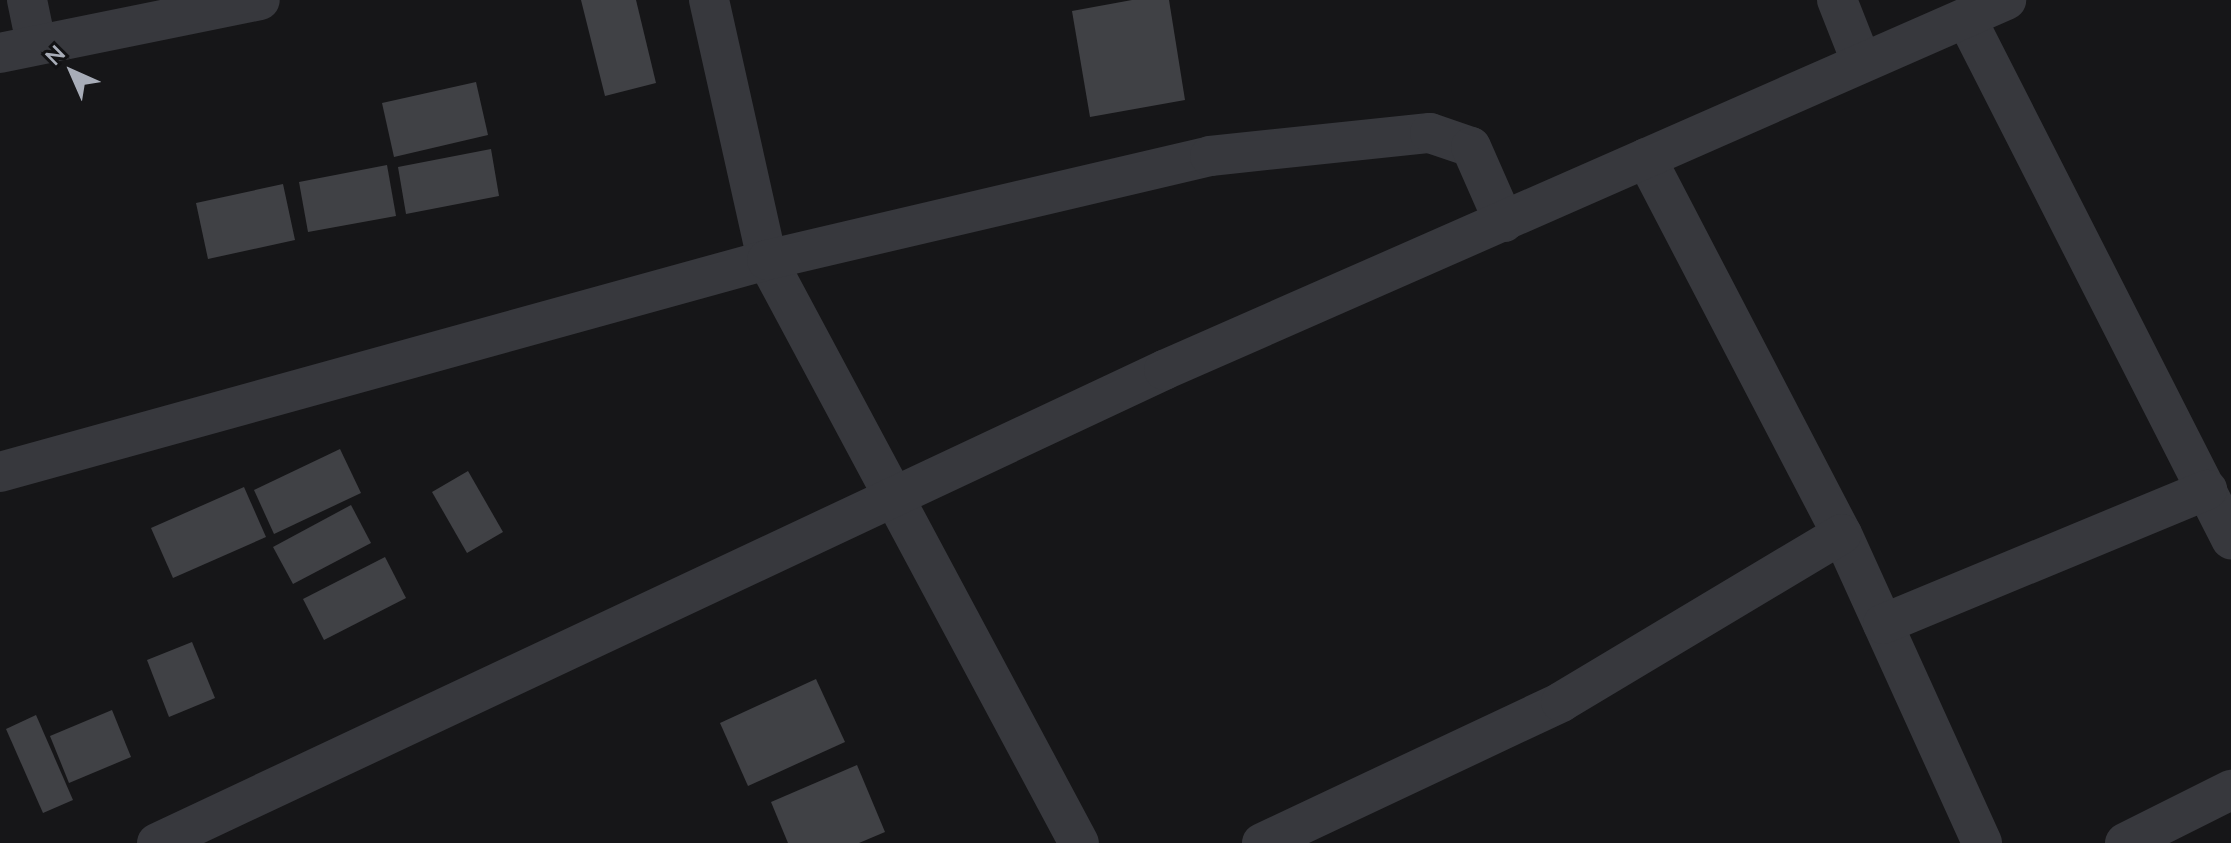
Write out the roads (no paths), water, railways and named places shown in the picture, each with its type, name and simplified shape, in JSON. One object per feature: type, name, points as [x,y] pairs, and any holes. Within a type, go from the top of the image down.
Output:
[{"type":"street","points":[[27,0],[18,48],[260,0]]},
{"type":"street","points":[[709,0],[767,260],[1079,843]]},
{"type":"street","points":[[1837,0],[1861,61]]},
{"type":"street","points":[[157,843],[217,831],[894,497],[1861,61],[2006,0]]},
{"type":"street","points":[[1966,18],[2231,539]]},
{"type":"street","points":[[0,472],[767,260],[1210,156],[1430,133],[1471,147],[1504,222]]},
{"type":"street","points":[[1646,158],[1842,534],[1982,843]]},
{"type":"street","points":[[1883,624],[2207,490]]},
{"type":"street","points":[[1262,843],[1561,702],[1842,534]]},
{"type":"street","points":[[2125,843],[2231,790]]}]
